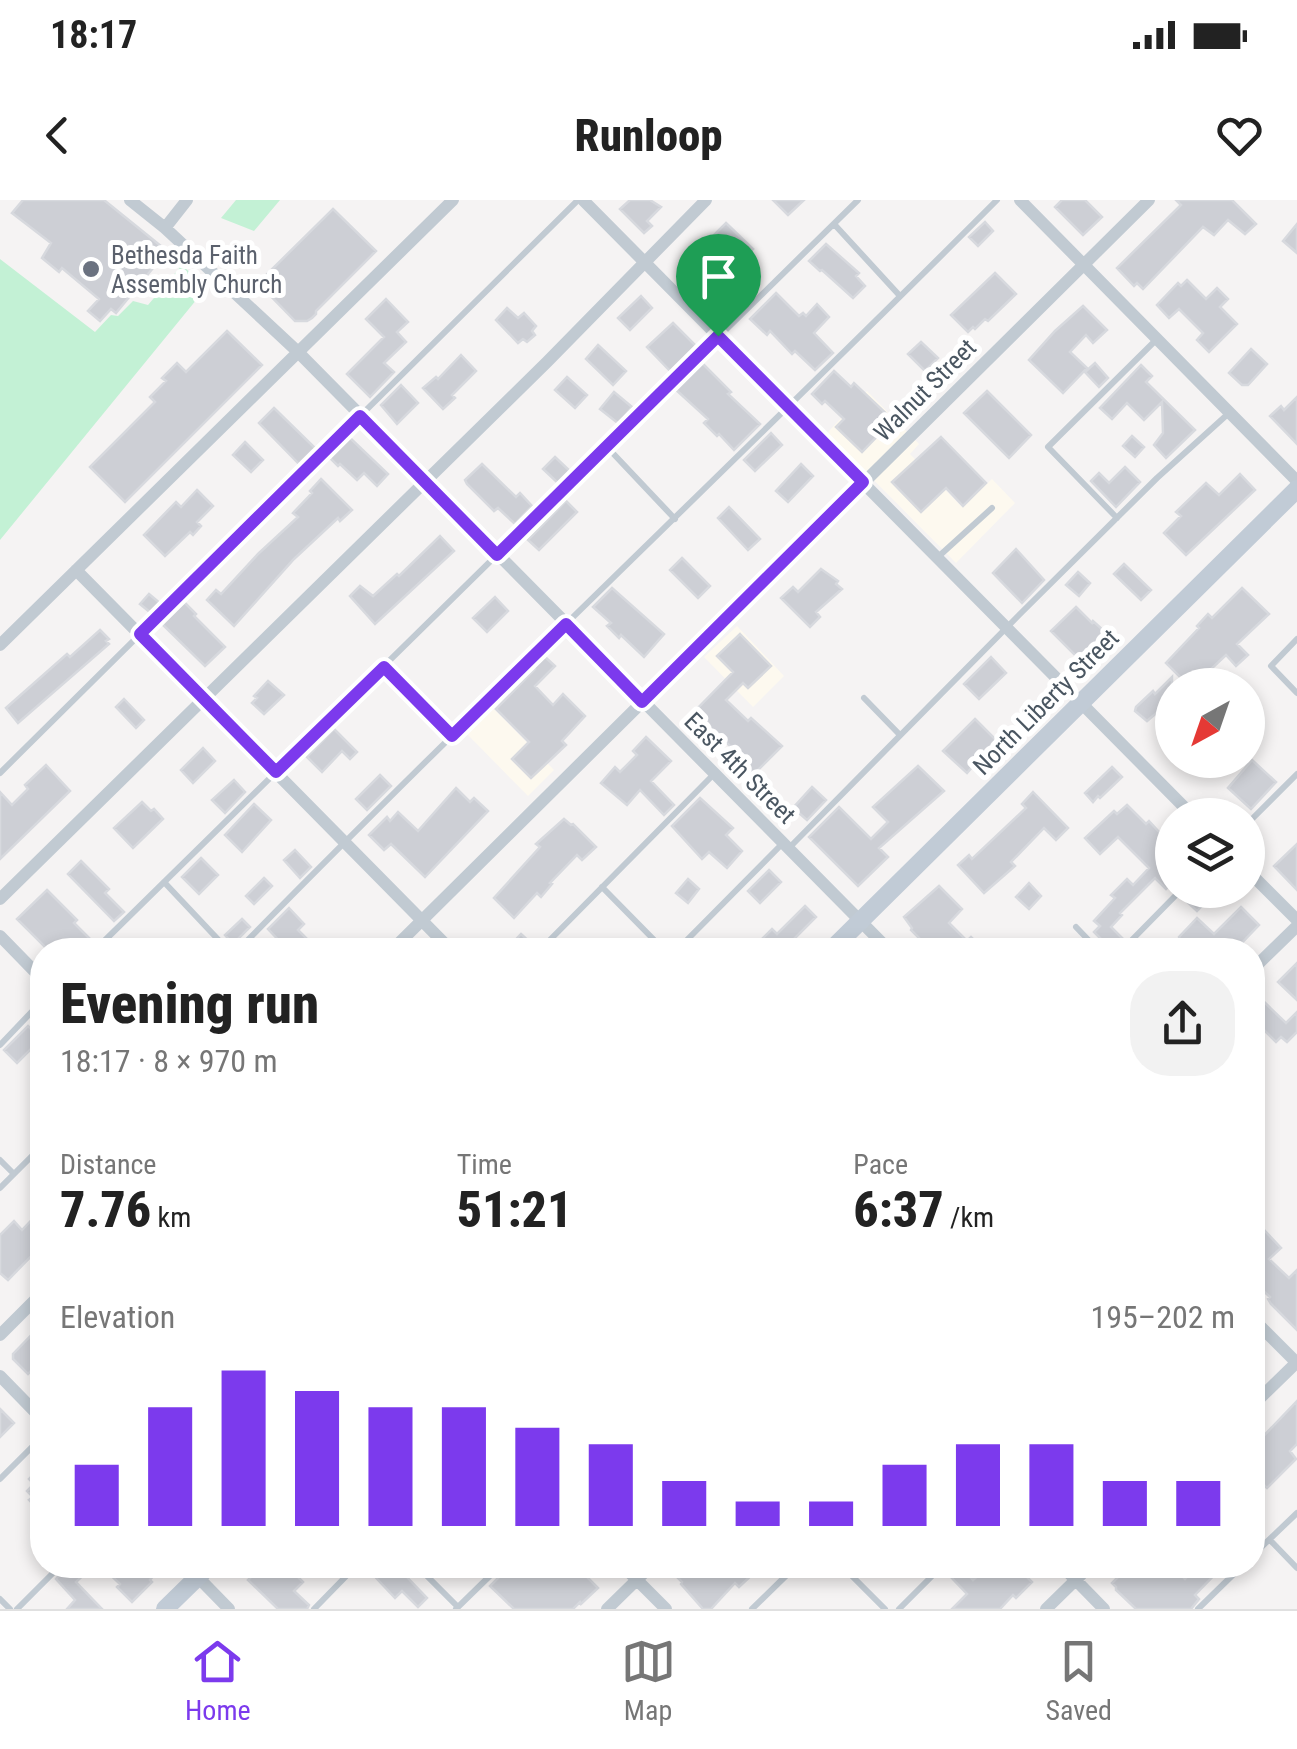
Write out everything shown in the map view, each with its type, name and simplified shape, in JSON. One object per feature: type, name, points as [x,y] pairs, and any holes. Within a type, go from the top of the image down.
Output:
[{"type":"street","name":"East 4th Street","points":[[130,200],[298,352],[877,938]]},
{"type":"street","points":[[164,228],[187,200]]},
{"type":"street","points":[[0,645],[454,200]]},
{"type":"street","points":[[580,200],[1175,798]]},
{"type":"street","points":[[0,899],[547,362],[706,200]]},
{"type":"street","points":[[1020,200],[1297,481]]},
{"type":"street","name":"Walnut Street","points":[[404,938],[1149,200]]},
{"type":"street","name":"North Liberty Street","points":[[842,938],[1297,489]]},
{"type":"street","points":[[76,570],[438,938]]},
{"type":"street","points":[[1265,889],[1297,923],[1265,956]]},
{"type":"street","points":[[0,936],[30,966]]},
{"type":"street","points":[[0,1335],[30,1305]]},
{"type":"street","points":[[1265,1331],[1297,1362],[1265,1393]]},
{"type":"street","points":[[0,1376],[30,1407]]},
{"type":"street","points":[[165,1609],[191,1578]]},
{"type":"street","points":[[205,1578],[230,1609]]},
{"type":"street","points":[[607,1609],[637,1580],[666,1609]]},
{"type":"street","points":[[1046,1609],[1076,1580],[1104,1609]]},
{"type":"lane","points":[[0,774],[580,200]]},
{"type":"lane","points":[[106,938],[858,200]]},
{"type":"lane","points":[[250,938],[997,200]]},
{"type":"lane","points":[[834,224],[900,296]]},
{"type":"lane","points":[[1116,518],[1048,447],[1157,340]]},
{"type":"lane","points":[[690,938],[900,736],[1116,518],[1230,412]]},
{"type":"lane","points":[[606,447],[675,518]]},
{"type":"lane","points":[[937,558],[992,508]]},
{"type":"lane","points":[[1297,639],[1271,666],[1297,693]]},
{"type":"lane","points":[[384,667],[452,736]]},
{"type":"lane","points":[[864,698],[900,736]]},
{"type":"lane","points":[[552,938],[714,774]]},
{"type":"lane","points":[[1265,806],[1297,774]]},
{"type":"lane","points":[[164,882],[217,938]]},
{"type":"lane","points":[[602,887],[652,938]]},
{"type":"lane","points":[[1134,938],[1163,908]]},
{"type":"lane","points":[[1076,927],[1087,938]]},
{"type":"lane","points":[[0,1045],[30,1014]]},
{"type":"lane","points":[[0,1188],[30,1158]]},
{"type":"lane","points":[[0,1160],[14,1174]]},
{"type":"lane","points":[[0,1479],[30,1449]]},
{"type":"lane","points":[[1265,1544],[1297,1513]]},
{"type":"lane","points":[[1270,1540],[1297,1568]]},
{"type":"lane","points":[[17,1609],[48,1578]]},
{"type":"lane","points":[[314,1609],[344,1578]]},
{"type":"lane","points":[[428,1578],[457,1608],[488,1578]]},
{"type":"lane","points":[[752,1609],[784,1578]]},
{"type":"lane","points":[[855,1578],[885,1609]]},
{"type":"lane","points":[[899,1609],[930,1578]]},
{"type":"lane","points":[[1198,1609],[1230,1578]]},
{"type":"lane","points":[[0,1599],[10,1609]]},
{"type":"shaded area","points":[[867,391],[919,444],[910,454],[962,507],[992,479],[1015,503],[956,563],[827,433]]},
{"type":"shaded area","points":[[737,626],[784,676],[753,707],[704,657]]},
{"type":"shaded area","points":[[489,704],[554,770],[528,796],[464,731]]},
{"type":"green space","points":[[236,200],[280,200],[254,231],[221,218]]},
{"type":"green space","points":[[0,259],[95,332],[111,315],[118,316],[133,301],[148,305],[182,265],[206,288],[0,540]]},
{"type":"building","points":[[23,200],[104,200],[167,251],[116,313],[111,309],[100,321],[88,311],[99,299],[62,268],[59,272],[42,258],[51,243],[12,213]]},
{"type":"building","points":[[630,200],[650,200],[661,207],[647,221],[652,226],[644,233],[620,209]]},
{"type":"building","points":[[773,200],[804,200],[788,215]]},
{"type":"building","points":[[1062,200],[1085,200],[1102,217],[1083,235],[1055,207]]},
{"type":"building","points":[[1176,200],[1232,200],[1256,224],[1245,234],[1228,220],[1214,235],[1203,227],[1143,289],[1137,283],[1134,286],[1117,268],[1181,205]]},
{"type":"building","points":[[333,209],[376,251],[312,318],[295,321],[258,283]]},
{"type":"building","points":[[985,222],[993,231],[978,246],[969,237]]},
{"type":"building","points":[[726,223],[753,249],[739,260],[735,255],[710,279],[702,271],[699,275],[690,266],[718,239],[714,235]]},
{"type":"building","points":[[1297,224],[1297,253],[1283,241]]},
{"type":"building","points":[[826,244],[859,273],[856,276],[865,286],[853,298],[809,261]]},
{"type":"building","points":[[995,273],[1016,294],[988,321],[985,319],[968,332],[951,315]]},
{"type":"building","points":[[1187,280],[1206,299],[1217,288],[1228,299],[1220,307],[1237,324],[1209,352],[1197,340],[1203,333],[1179,309],[1169,318],[1157,305],[1178,283],[1181,286]]},
{"type":"building","points":[[776,293],[799,316],[806,316],[817,304],[829,317],[814,333],[833,353],[815,370],[750,319]]},
{"type":"building","points":[[641,296],[652,308],[630,330],[618,318]]},
{"type":"building","points":[[386,299],[408,322],[397,332],[406,342],[384,363],[394,372],[370,397],[347,374],[384,337],[366,319]]},
{"type":"building","points":[[1083,306],[1107,330],[1093,343],[1086,335],[1070,352],[1087,368],[1063,393],[1029,360]]},
{"type":"building","points":[[507,308],[518,318],[524,313],[536,326],[532,331],[535,335],[527,342],[523,339],[518,343],[496,320]]},
{"type":"building","points":[[673,323],[698,348],[672,373],[647,347]]},
{"type":"building","points":[[227,331],[262,365],[125,502],[90,467],[155,402],[150,397],[177,363],[186,372]]},
{"type":"building","points":[[921,342],[938,358],[925,371],[908,354]]},
{"type":"building","points":[[598,345],[626,371],[613,385],[586,359]]},
{"type":"building","points":[[1251,349],[1267,364],[1248,385],[1242,385],[1229,373]]},
{"type":"building","points":[[461,355],[476,371],[443,409],[423,388],[438,379]]},
{"type":"building","points":[[702,363],[760,424],[734,450],[675,389]]},
{"type":"building","points":[[1095,363],[1108,378],[1099,387],[1085,372]]},
{"type":"building","points":[[1141,365],[1152,376],[1146,382],[1195,430],[1166,458],[1154,445],[1163,433],[1162,402],[1144,420],[1127,403],[1112,419],[1100,408]]},
{"type":"building","points":[[834,371],[851,387],[854,383],[893,420],[862,452],[836,427],[844,419],[812,394]]},
{"type":"building","points":[[567,377],[587,395],[575,408],[555,390]]},
{"type":"building","points":[[401,385],[418,403],[397,424],[381,405]]},
{"type":"building","points":[[987,391],[1031,435],[1009,458],[964,413]]},
{"type":"building","points":[[614,392],[632,407],[619,424],[600,409]]},
{"type":"building","points":[[1297,397],[1297,444],[1270,416],[1281,406],[1284,410]]},
{"type":"building","points":[[274,408],[315,448],[299,464],[259,423]]},
{"type":"building","points":[[771,433],[782,445],[755,471],[744,460]]},
{"type":"building","points":[[1132,436],[1144,447],[1135,457],[1123,446]]},
{"type":"building","points":[[349,437],[388,474],[377,486],[364,473],[357,480],[329,457]]},
{"type":"building","points":[[941,437],[986,483],[963,506],[946,488],[921,512],[892,482]]},
{"type":"building","points":[[245,442],[263,460],[251,472],[233,455]]},
{"type":"building","points":[[555,457],[571,472],[559,484],[543,469]]},
{"type":"building","points":[[482,464],[516,497],[520,493],[532,506],[515,524],[498,508],[494,511],[467,484],[465,480]]},
{"type":"building","points":[[801,464],[813,476],[788,502],[776,491]]},
{"type":"building","points":[[1125,467],[1140,482],[1116,507],[1091,481],[1099,473],[1109,483]]},
{"type":"building","points":[[1240,474],[1255,490],[1186,555],[1164,533],[1181,516],[1176,512],[1206,483],[1219,495]]},
{"type":"building","points":[[321,479],[352,510],[294,559],[234,626],[207,600],[216,590],[221,594],[298,517],[293,513]]},
{"type":"building","points":[[197,490],[213,506],[197,522],[201,526],[193,535],[190,532],[165,556],[144,535],[176,502],[181,507]]},
{"type":"building","points":[[566,501],[577,512],[539,550],[528,540]]},
{"type":"building","points":[[729,507],[760,539],[748,550],[718,518]]},
{"type":"building","points":[[440,536],[454,551],[375,624],[350,596],[360,586],[373,596]]},
{"type":"building","points":[[1016,549],[1044,580],[1022,603],[993,573]]},
{"type":"building","points":[[682,558],[710,586],[698,598],[670,570]]},
{"type":"building","points":[[1124,564],[1151,590],[1141,600],[1114,574]]},
{"type":"building","points":[[821,569],[838,581],[836,584],[842,589],[816,612],[820,617],[810,627],[781,598],[793,587],[798,592]]},
{"type":"building","points":[[1078,572],[1090,583],[1079,596],[1066,585]]},
{"type":"building","points":[[612,588],[664,634],[644,657],[621,635],[619,638],[607,626],[611,623],[593,607]]},
{"type":"building","points":[[1242,588],[1269,614],[1237,644],[1248,655],[1236,666],[1226,655],[1212,668],[1171,668],[1166,663],[1208,614],[1212,618]]},
{"type":"building","points":[[149,594],[161,604],[151,613],[140,604]]},
{"type":"building","points":[[495,597],[508,611],[487,632],[473,618]]},
{"type":"building","points":[[183,601],[225,647],[205,666],[161,623]]},
{"type":"building","points":[[1076,607],[1113,639],[1103,650],[1097,645],[1081,661],[1051,631]]},
{"type":"building","points":[[100,630],[109,644],[18,723],[6,708]]},
{"type":"building","points":[[740,634],[771,666],[748,688],[743,683],[726,700],[782,746],[753,775],[725,741],[721,745],[691,715],[733,672],[717,656]]},
{"type":"building","points":[[544,656],[555,666],[535,686],[553,705],[563,694],[585,716],[562,741],[566,745],[531,778],[512,759],[529,742],[496,709]]},
{"type":"building","points":[[991,657],[1006,673],[979,699],[964,684]]},
{"type":"building","points":[[268,681],[284,695],[264,714],[252,703]]},
{"type":"building","points":[[1153,691],[1155,714],[1147,721],[1135,711]]},
{"type":"building","points":[[124,699],[144,720],[136,728],[116,707]]},
{"type":"building","points":[[975,719],[1000,744],[967,773],[943,751]]},
{"type":"building","points":[[334,729],[357,752],[350,759],[342,751],[322,772],[307,757]]},
{"type":"building","points":[[646,737],[671,761],[651,781],[674,805],[664,815],[640,790],[627,805],[601,783],[615,767],[620,772],[637,755],[633,751]]},
{"type":"building","points":[[203,748],[215,761],[193,783],[181,770]]},
{"type":"building","points":[[46,765],[70,791],[0,859],[0,792],[12,805],[28,789],[25,785]]},
{"type":"building","points":[[918,766],[944,791],[879,848],[888,857],[858,886],[809,837],[839,807],[871,839],[888,822],[873,807]]},
{"type":"building","points":[[1112,767],[1122,777],[1093,802],[1085,793]]},
{"type":"building","points":[[1265,772],[1276,782],[1261,798],[1239,798],[1228,788],[1237,778],[1265,778]]},
{"type":"building","points":[[380,775],[391,786],[367,810],[356,799]]},
{"type":"building","points":[[234,780],[245,792],[225,813],[212,800]]},
{"type":"building","points":[[812,787],[826,800],[807,820],[793,808]]},
{"type":"building","points":[[456,788],[470,802],[474,798],[488,811],[425,877],[391,844],[384,850],[369,835],[398,812],[418,831]]},
{"type":"building","points":[[1033,792],[1068,828],[1056,840],[1044,828],[1011,862],[1015,866],[984,893],[958,865],[969,855],[972,859],[1026,808],[1022,804]]},
{"type":"building","points":[[700,798],[733,828],[726,835],[742,851],[727,868],[709,852],[702,859],[672,826]]},
{"type":"building","points":[[142,802],[163,819],[133,848],[114,828]]},
{"type":"building","points":[[254,804],[271,820],[242,852],[225,835]]},
{"type":"building","points":[[1127,805],[1155,828],[1155,878],[1111,927],[1122,938],[1100,938],[1094,932],[1100,926],[1094,921],[1115,898],[1111,895],[1127,879],[1133,885],[1149,868],[1118,837],[1100,854],[1085,838],[1114,811],[1117,814]]},
{"type":"building","points":[[564,819],[596,847],[582,860],[577,855],[541,897],[537,893],[514,918],[494,898],[540,847],[536,844]]},
{"type":"building","points":[[1297,844],[1297,890],[1274,866]]},
{"type":"building","points":[[295,850],[311,867],[300,878],[284,860]]},
{"type":"building","points":[[201,858],[218,875],[199,894],[182,877]]},
{"type":"building","points":[[81,861],[109,889],[105,893],[124,912],[114,921],[68,874]]},
{"type":"building","points":[[769,870],[781,882],[760,903],[748,891]]},
{"type":"building","points":[[264,878],[272,886],[254,904],[246,896]]},
{"type":"building","points":[[688,879],[699,889],[688,903],[676,893]]},
{"type":"building","points":[[1029,883],[1041,896],[1029,909],[1016,897]]},
{"type":"building","points":[[939,886],[962,909],[949,923],[964,938],[919,938],[904,917]]},
{"type":"building","points":[[47,890],[89,938],[36,938],[17,919]]},
{"type":"building","points":[[805,906],[816,917],[795,938],[763,938],[772,929],[777,934]]},
{"type":"building","points":[[289,908],[304,924],[298,930],[306,938],[277,938],[268,929]]},
{"type":"building","points":[[1242,908],[1259,925],[1247,938],[1179,938],[1197,918],[1214,934]]},
{"type":"building","points":[[242,919],[250,927],[239,938],[225,935]]},
{"type":"building","points":[[1297,963],[1297,1000],[1278,982]]},
{"type":"building","points":[[1265,1003],[1286,1023],[1297,1012],[1297,1032],[1287,1042],[1281,1037],[1276,1042],[1265,1031]]},
{"type":"building","points":[[30,1028],[30,1050],[17,1063],[4,1050]]},
{"type":"building","points":[[14,1221],[22,1230],[30,1222],[30,1257],[8,1280],[0,1273],[0,1235]]},
{"type":"building","points":[[1265,1231],[1281,1248],[1269,1259],[1289,1278],[1297,1270],[1297,1330],[1271,1304],[1265,1292]]},
{"type":"building","points":[[30,1336],[28,1374],[13,1359],[13,1354]]},
{"type":"building","points":[[1297,1401],[1297,1444],[1290,1451],[1296,1459],[1267,1488],[1265,1486],[1265,1434]]},
{"type":"building","points":[[0,1409],[14,1423],[0,1437]]},
{"type":"building","points":[[80,1578],[76,1582],[102,1609],[67,1609],[75,1600],[56,1579]]},
{"type":"building","points":[[114,1578],[152,1578],[132,1602],[117,1587],[120,1584]]},
{"type":"building","points":[[299,1578],[303,1582],[294,1591],[309,1605],[307,1609],[278,1609],[248,1580]]},
{"type":"building","points":[[376,1578],[408,1578],[427,1598],[418,1607],[402,1591],[395,1598]]},
{"type":"building","points":[[498,1578],[588,1578],[598,1588],[573,1609],[514,1609],[490,1586]]},
{"type":"building","points":[[678,1578],[749,1578],[739,1587],[735,1583],[711,1609],[703,1609]]},
{"type":"building","points":[[952,1578],[1028,1578],[1032,1582],[1000,1609],[952,1609],[967,1594]]},
{"type":"building","points":[[1117,1578],[1211,1578],[1195,1595],[1199,1599],[1191,1609],[1136,1609],[1112,1583]]},
{"type":"place","name":"Bethesda Faith Assembly Church","points":[[91,269]]},
{"type":"route","points":[[718,336],[863,482],[642,702],[566,624],[452,736],[384,667],[276,772],[140,634],[360,416],[497,555],[718,336]]}]
